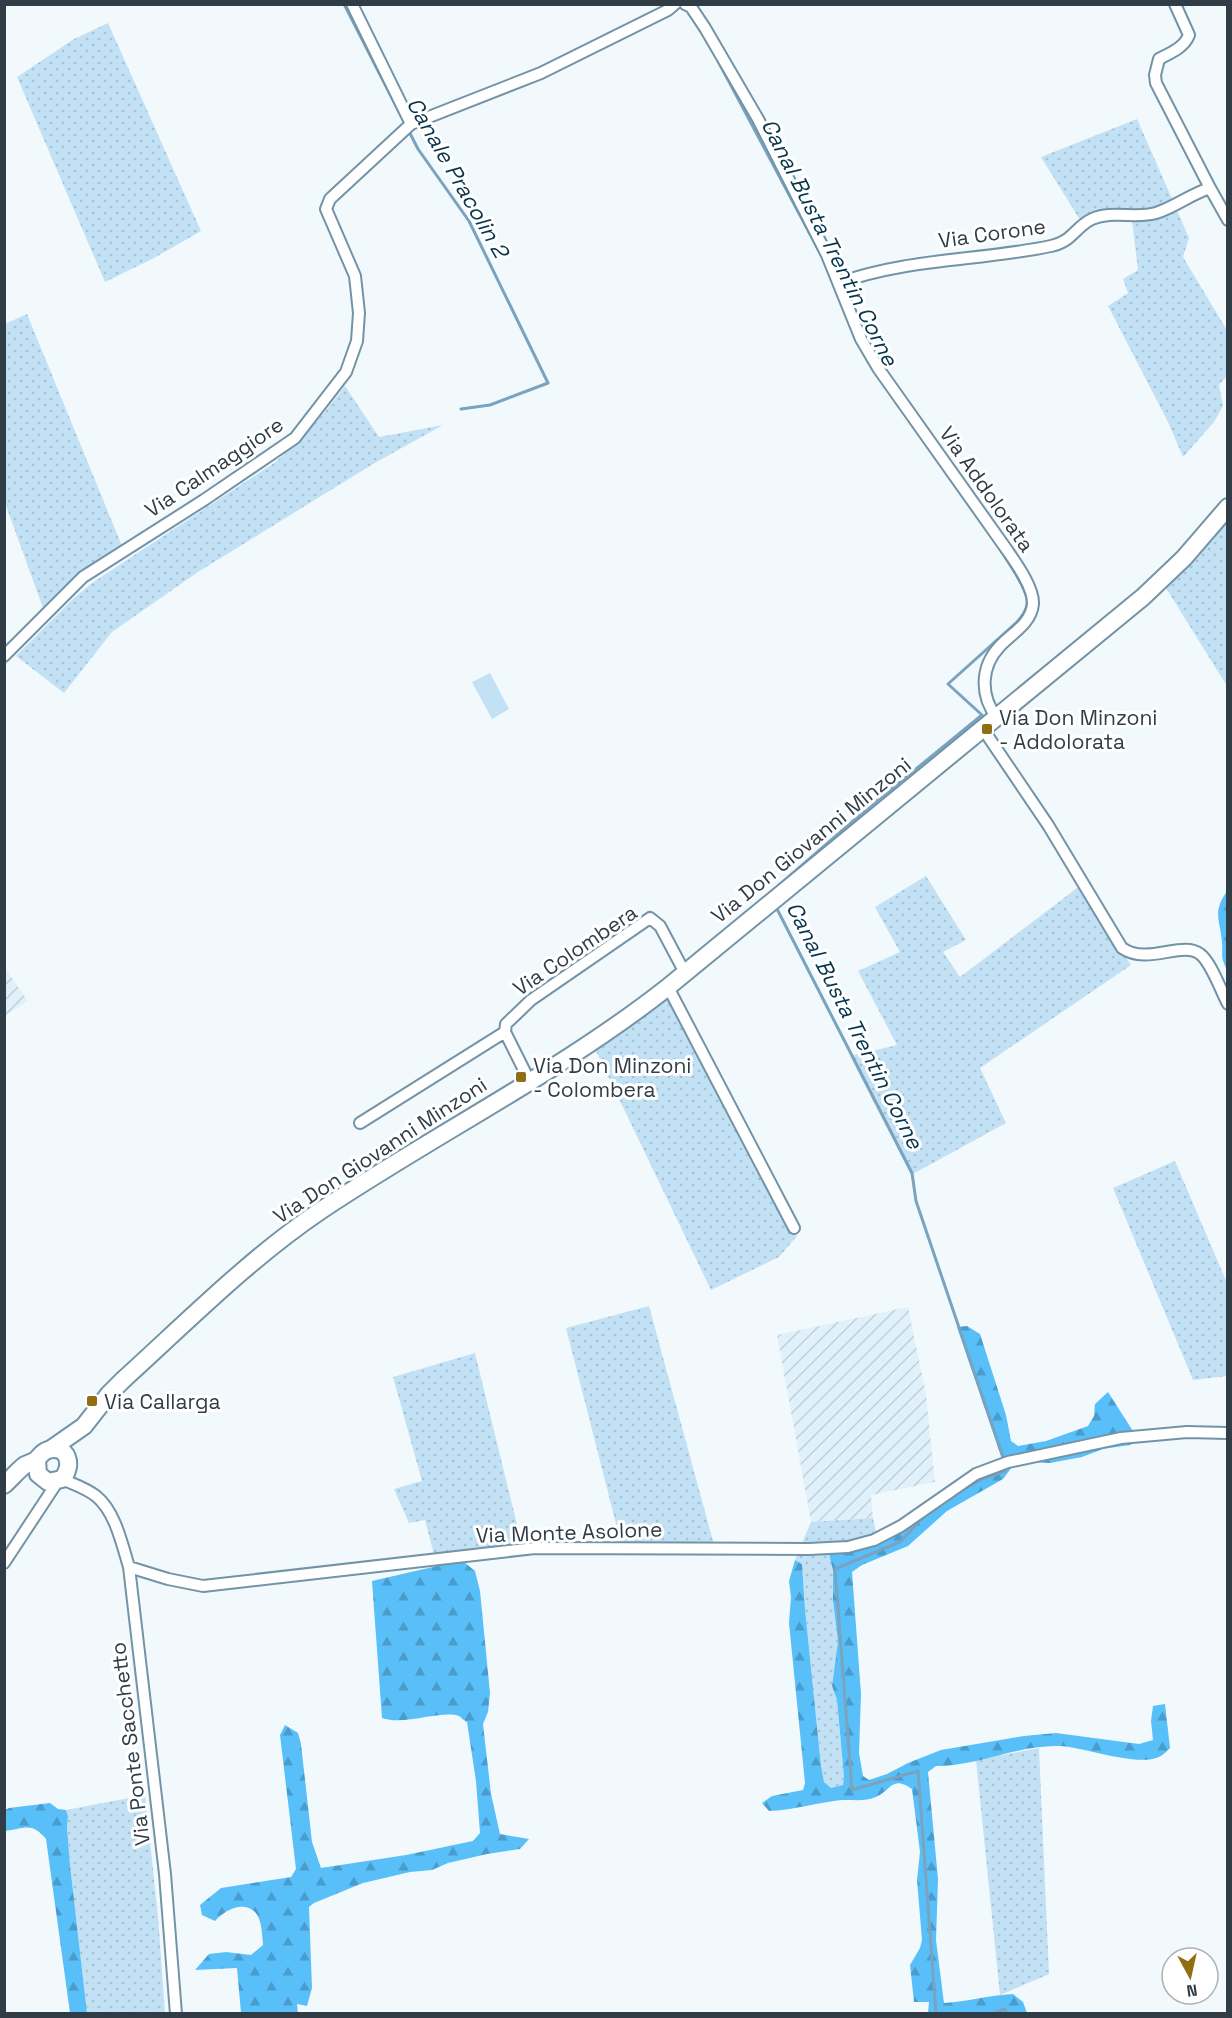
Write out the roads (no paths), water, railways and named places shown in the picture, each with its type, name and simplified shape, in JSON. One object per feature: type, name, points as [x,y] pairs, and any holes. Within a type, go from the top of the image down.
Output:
[{"type":"street","points":[[352,4],[411,124]]},
{"type":"street","name":"Via Calmaggiore","points":[[4,656],[83,577],[204,500],[295,438],[340,381],[352,358],[357,341],[359,314],[356,276],[326,209],[330,199],[411,124],[541,73],[668,10],[675,4]]},
{"type":"street","name":"Via Addolorata","points":[[685,4],[691,8],[705,28],[758,120],[839,283],[854,323],[878,368],[1007,550],[1029,588],[1033,602],[1029,618],[1000,646],[985,676],[986,698],[997,718]]},
{"type":"street","points":[[1175,4],[1189,35],[1180,47],[1159,59],[1155,75],[1156,83],[1227,220]]},
{"type":"street","name":"Via Corone","points":[[839,283],[864,274],[912,264],[999,255],[1054,246],[1067,241],[1079,228],[1093,219],[1157,213],[1210,188]]},
{"type":"street","name":"Via Don Giovanni Minzoni","points":[[84,1425],[123,1380],[279,1241],[321,1210],[367,1181],[601,1038],[686,973],[1143,597],[1184,558],[1227,507]]},
{"type":"street","points":[[983,729],[1048,825],[1122,948],[1131,954],[1142,956],[1189,950],[1199,953],[1205,960],[1227,1004]]},
{"type":"street","name":"Via Colombera","points":[[360,1123],[505,1032],[506,1024],[531,1000],[650,918],[660,927],[686,973]]},
{"type":"street","points":[[668,987],[794,1228]]},
{"type":"street","points":[[505,1032],[530,1082]]},
{"type":"street","points":[[4,1563],[46,1499],[62,1452],[51,1449],[84,1425]]},
{"type":"street","points":[[8,1482],[54,1473],[84,1425]]},
{"type":"street","name":"Via Monte Asolone","points":[[129,1567],[168,1580],[203,1586],[535,1548],[809,1549],[848,1546],[874,1540],[889,1533],[963,1482],[992,1467],[1121,1438],[1187,1432],[1227,1433]]},
{"type":"street","name":"Via Ponte Sacchetto","points":[[54,1473],[94,1494],[105,1504],[129,1567],[165,1874],[176,2013]]},
{"type":"waterway","name":"Canale Pracolin 2","points":[[344,4],[418,149],[469,221],[548,383],[490,405],[461,409]]},
{"type":"waterway","name":"Canal Busta Trentin Corne","points":[[718,61],[819,251]]},
{"type":"waterway","name":"Canal Busta Trentin Corne","points":[[863,351],[869,363]]},
{"type":"waterway","name":"Canal Busta Trentin Corne","points":[[770,896],[769,894],[867,809],[982,715],[948,684],[1017,622],[1027,606],[1026,594],[1019,579],[994,540]]},
{"type":"waterway","name":"Canal Busta Trentin Corne","points":[[776,907],[912,1173],[916,1201],[1003,1457]]},
{"type":"waterway","name":"Canal Busta Trentin Corne","points":[[957,1493],[982,1479],[1005,1471]]},
{"type":"waterway","name":"Canal Busta Trentin Corne","points":[[925,1515],[900,1542],[835,1569],[852,1790],[918,1771],[936,2014]]},
{"type":"waterway","name":"Canal Busta Trentin Corne","points":[[993,2014],[1005,2009],[1006,2014]]},
{"type":"place","name":"Via Don Minzoni - Addolorata","points":[[987,729]]},
{"type":"place","name":"Via Don Minzoni - Colombera","points":[[521,1077]]},
{"type":"place","name":"Via Callarga","points":[[92,1401]]}]
